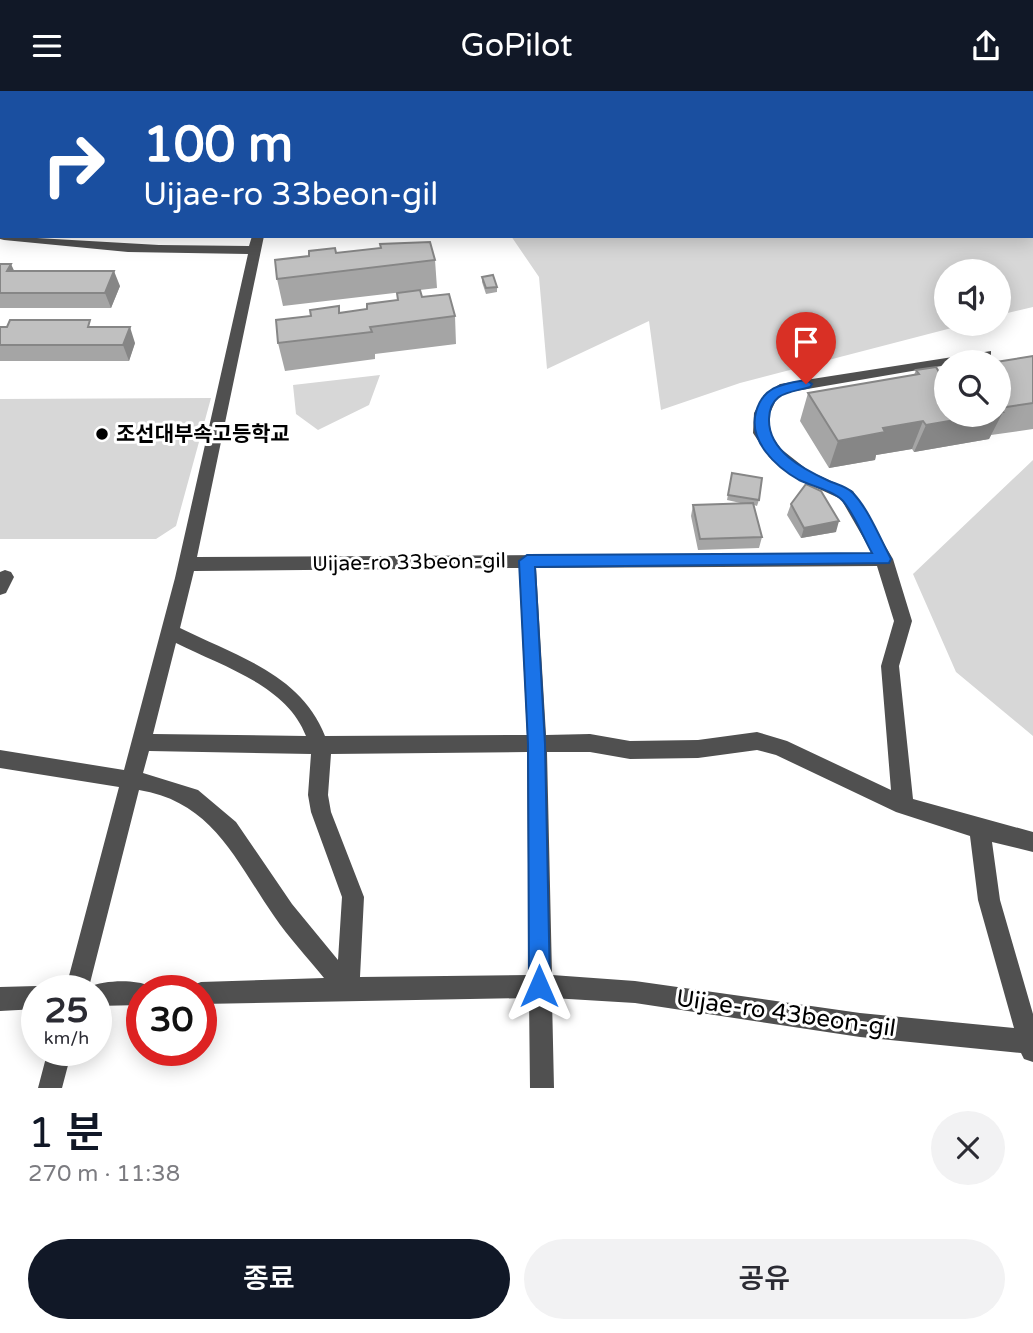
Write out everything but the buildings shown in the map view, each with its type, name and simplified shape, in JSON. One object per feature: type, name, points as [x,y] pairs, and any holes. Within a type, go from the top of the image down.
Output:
[{"type":"street","points":[[18,238],[95,248],[189,252],[256,243],[170,632],[80,975]]},
{"type":"street","points":[[904,805],[890,666],[903,621],[884,559],[847,495],[803,475],[775,453],[761,433],[762,413],[771,395],[780,389],[934,363]]},
{"type":"street","name":"Uijae-ro 33beon-gil","points":[[186,564],[884,559]]},
{"type":"street","points":[[527,561],[537,744],[542,1088]]},
{"type":"street","points":[[170,632],[264,677],[296,701],[309,719],[318,745],[318,795],[321,812],[353,897],[348,989]]},
{"type":"street","points":[[142,742],[318,745],[590,743],[630,750],[684,750],[757,741],[780,747],[904,805],[980,829],[1033,842]]},
{"type":"street","points":[[0,759],[157,784],[191,797],[229,829],[284,912],[348,989]]},
{"type":"street","points":[[980,829],[989,900],[1032,1046]]},
{"type":"street","name":"Uijae-ro 43beon-gil","points":[[217,993],[539,986],[635,992],[1032,1046]]},
{"type":"street","points":[[0,999],[21,998]]},
{"type":"street","points":[[50,1088],[56,1066]]},
{"type":"shaded area","points":[[512,238],[1033,238],[1033,307],[1011,312],[1011,259],[934,259],[934,333],[740,383],[661,410],[649,321],[547,369],[539,277]]},
{"type":"shaded area","points":[[380,375],[369,405],[318,430],[296,414],[293,385]]},
{"type":"shaded area","points":[[211,398],[176,526],[156,539],[0,539],[0,399]]},
{"type":"shaded area","points":[[1033,460],[1033,736],[956,672],[913,574]]},
{"type":"place","name":"조선대부속고등학교","points":[[102,434]]},
{"type":"route","points":[[539,986],[537,744],[527,561],[792,557],[884,559],[847,495],[803,475],[775,453],[761,433],[762,413],[771,395],[780,389],[806,384]]}]
